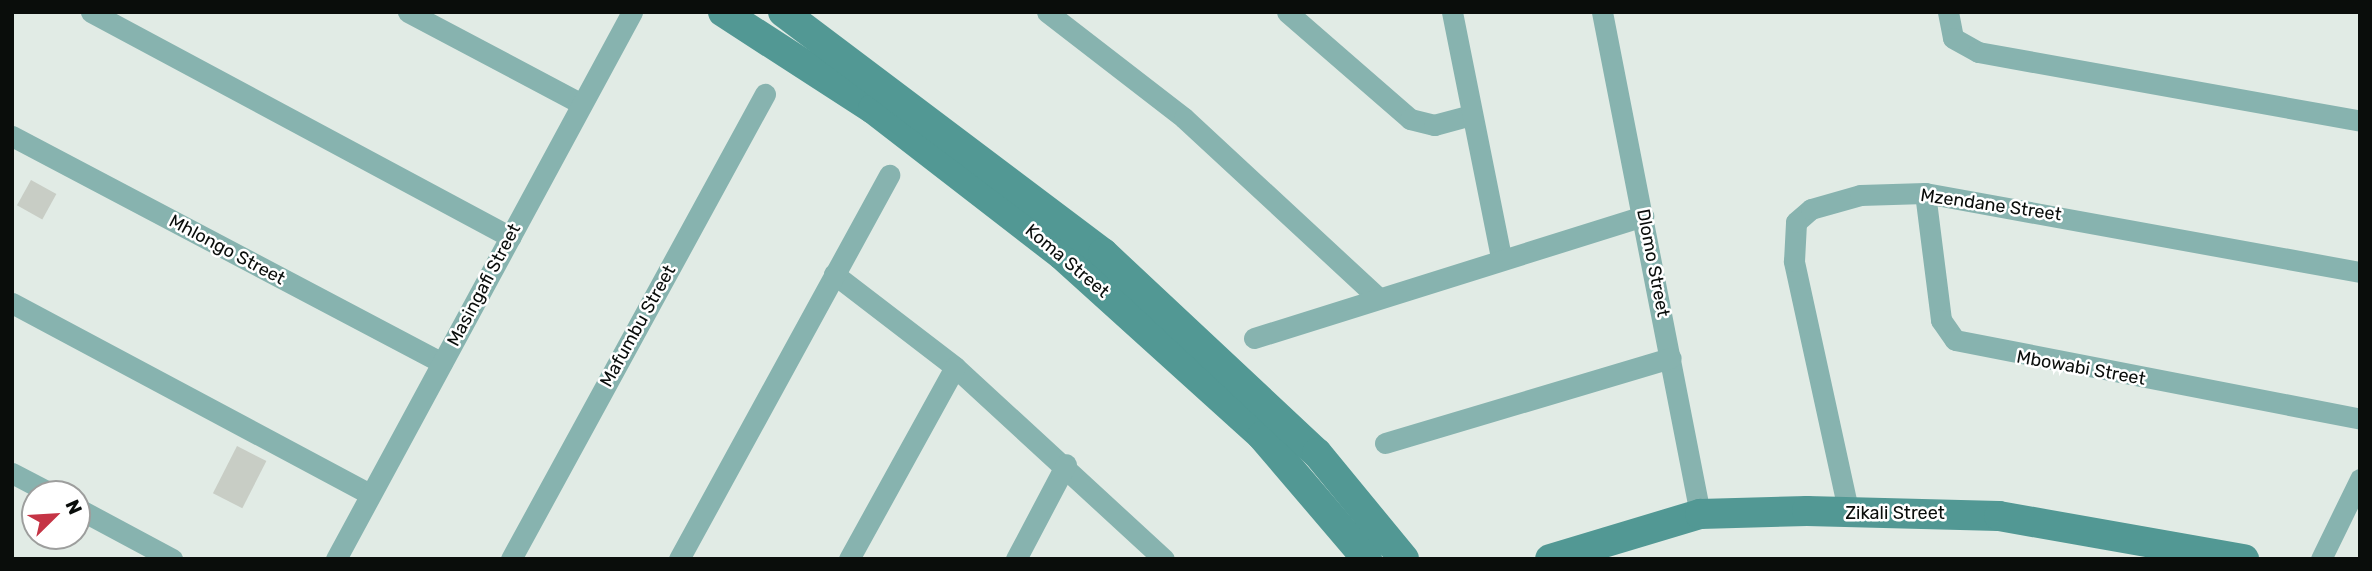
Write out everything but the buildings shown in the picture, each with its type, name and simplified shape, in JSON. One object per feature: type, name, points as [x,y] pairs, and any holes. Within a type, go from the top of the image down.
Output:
[{"type":"main road","name":"Koma Street","points":[[723,12],[841,86],[1062,255],[1262,436],[1367,559]]},
{"type":"main road","name":"Koma Street","points":[[783,12],[1103,253],[1301,436],[1404,559]]},
{"type":"main road","name":"Zikali Street","points":[[1550,559],[1700,514],[1849,513],[1999,516],[2244,559]]},
{"type":"street","points":[[91,12],[510,237]]},
{"type":"street","points":[[408,12],[580,103]]},
{"type":"street","name":"Masingafi Street","points":[[336,559],[580,103],[632,12]]},
{"type":"street","points":[[1047,12],[1184,118],[1376,296]]},
{"type":"street","points":[[1452,12],[1502,257]]},
{"type":"street","name":"Dlomo Street","points":[[1602,12],[1700,514]]},
{"type":"street","points":[[1948,12],[1953,38],[1978,52],[2360,121]]},
{"type":"street","points":[[1296,16],[1410,119],[1434,125],[1472,115]]},
{"type":"street","name":"Mafumbu Street","points":[[511,559],[765,94]]},
{"type":"street","name":"Mhlongo Street","points":[[12,136],[442,363]]},
{"type":"street","points":[[679,559],[889,175]]},
{"type":"street","name":"Mzendane Street","points":[[1849,513],[1794,261],[1796,222],[1811,209],[1841,199],[1925,193],[2360,272]]},
{"type":"street","name":"Mbowabi Street","points":[[1925,193],[1941,320],[1955,340],[2360,419]]},
{"type":"street","points":[[1254,338],[1376,296],[1643,216]]},
{"type":"street","points":[[834,274],[955,367],[1066,464],[1164,559]]},
{"type":"street","points":[[12,303],[369,494]]},
{"type":"street","points":[[1385,443],[1671,358]]},
{"type":"street","points":[[849,559],[955,367]]},
{"type":"street","points":[[1016,559],[1066,464]]},
{"type":"street","points":[[2321,559],[2360,479]]},
{"type":"street","points":[[91,516],[172,559]]}]
